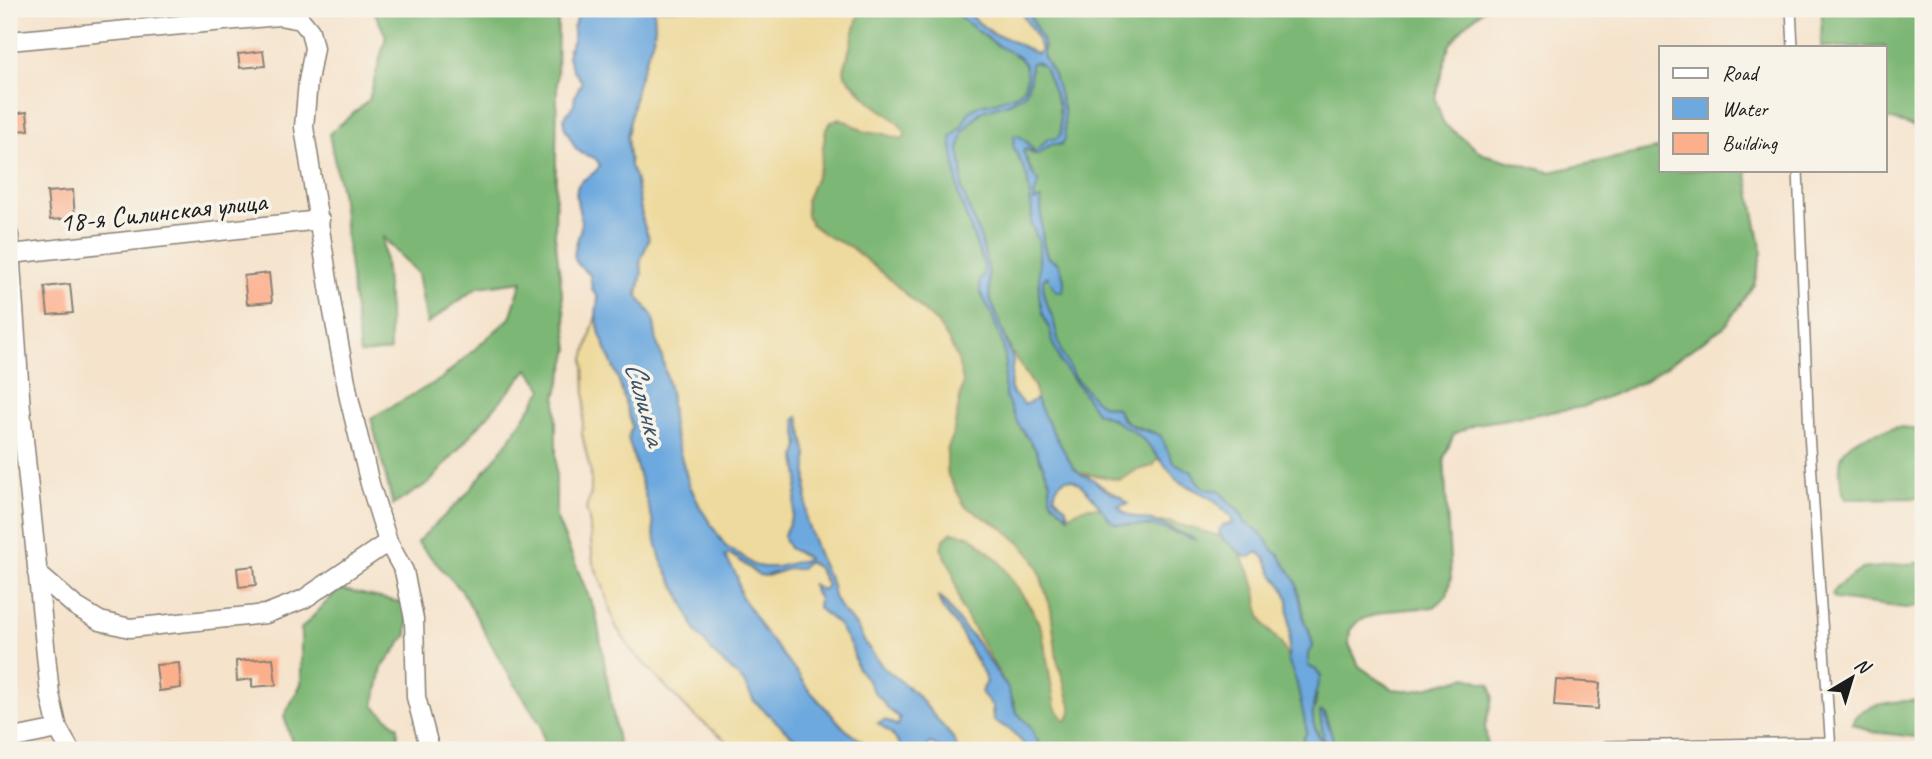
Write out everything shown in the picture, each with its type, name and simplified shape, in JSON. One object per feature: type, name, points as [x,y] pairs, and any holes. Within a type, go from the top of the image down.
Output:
[{"type":"street","points":[[9,41],[279,16],[301,20],[310,31],[314,48],[304,127],[332,306],[370,484],[388,542],[404,571],[407,583],[414,619],[416,697],[430,750]]},
{"type":"street","name":"18-я Силинская улица","points":[[11,254],[320,220]]},
{"type":"street","points":[[9,235],[14,370],[50,694],[58,729],[70,750]]},
{"type":"street","points":[[37,573],[75,606],[100,621],[130,628],[266,614],[304,599],[388,542]]},
{"type":"street","points":[[9,739],[58,729]]},
{"type":"lane","points":[[1791,9],[1793,46]]},
{"type":"lane","points":[[1607,750],[1607,746],[1830,746],[1809,433],[1798,172]]},
{"type":"green space","points":[[373,9],[558,9],[555,236],[569,350],[556,397],[556,517],[596,614],[618,742],[613,750],[545,750],[541,725],[504,667],[462,591],[417,542],[465,496],[507,443],[543,389],[528,369],[430,482],[393,505],[371,418],[441,379],[510,318],[522,281],[478,287],[427,324],[418,274],[383,237],[390,351],[360,354],[341,192],[329,134],[369,100],[386,36]]},
{"type":"green space","points":[[860,9],[954,9],[984,36],[1023,61],[1027,74],[1020,92],[1012,97],[975,107],[952,136],[959,197],[984,265],[980,292],[991,312],[1003,345],[1006,363],[1004,383],[1018,424],[1036,450],[1050,482],[1050,497],[1068,516],[1082,507],[1097,507],[1118,524],[1155,526],[1194,539],[1158,522],[1170,522],[1220,536],[1239,552],[1257,592],[1258,608],[1269,631],[1284,646],[1297,684],[1307,731],[1301,744],[1304,750],[1042,750],[1030,726],[1016,712],[1014,703],[961,607],[952,570],[941,548],[943,540],[952,532],[971,536],[999,561],[1033,611],[1042,630],[1055,707],[1066,720],[1071,713],[1071,706],[1057,660],[1051,610],[1038,568],[1031,555],[1000,526],[965,506],[948,476],[947,450],[953,435],[938,324],[885,275],[850,247],[827,236],[811,224],[807,216],[806,201],[820,167],[826,129],[833,121],[841,120],[865,132],[901,139],[895,121],[870,101],[845,75]]},
{"type":"green space","points":[[1027,9],[1484,9],[1465,25],[1449,46],[1435,98],[1443,123],[1483,154],[1550,172],[1659,148],[1659,172],[1746,172],[1762,252],[1754,285],[1725,326],[1643,382],[1582,407],[1476,424],[1454,434],[1444,458],[1451,578],[1447,596],[1434,607],[1387,611],[1359,620],[1350,630],[1349,644],[1359,666],[1392,689],[1414,691],[1467,677],[1490,685],[1493,696],[1485,726],[1488,750],[1334,750],[1324,712],[1320,712],[1323,743],[1311,720],[1321,676],[1308,666],[1308,653],[1313,646],[1305,624],[1298,589],[1279,555],[1245,523],[1241,513],[1217,490],[1205,489],[1192,472],[1170,459],[1159,435],[1130,424],[1116,408],[1102,405],[1074,377],[1061,352],[1053,319],[1044,297],[1045,277],[1049,278],[1057,292],[1064,289],[1056,261],[1051,260],[1047,254],[1042,231],[1041,199],[1034,201],[1038,185],[1023,151],[1026,149],[1038,154],[1051,144],[1062,145],[1065,138],[1054,75],[1043,56],[1044,48]]},
{"type":"green space","points":[[1822,9],[1923,9],[1923,129],[1886,118],[1886,46],[1821,46]]},
{"type":"green space","points":[[1034,62],[1044,67],[1059,105],[1061,131],[1059,137],[1055,140],[1048,138],[1035,152],[1025,140],[1014,136],[1013,146],[1027,175],[1031,224],[1039,241],[1039,295],[1061,363],[1096,412],[1134,432],[1159,458],[1153,466],[1135,471],[1121,480],[1080,473],[1073,467],[1044,417],[1036,399],[1035,388],[1011,351],[990,298],[988,268],[981,239],[962,190],[959,150],[963,132],[983,110],[1011,102],[1026,92],[1031,64]]},
{"type":"green space","points":[[1898,427],[1923,429],[1923,498],[1846,499],[1840,473],[1844,452],[1858,439]]},
{"type":"green space","points":[[1923,562],[1923,605],[1906,608],[1836,599],[1832,595],[1837,586],[1862,569]]},
{"type":"green space","points":[[339,589],[408,604],[407,635],[382,668],[374,706],[398,727],[398,750],[291,750],[293,746],[284,716],[301,684],[301,629]]},
{"type":"green space","points":[[1923,700],[1923,738],[1872,732],[1852,723],[1863,710],[1873,706]]},
{"type":"sand","points":[[654,9],[860,9],[845,75],[873,104],[897,122],[906,135],[901,139],[865,132],[839,119],[831,122],[826,129],[820,167],[806,201],[807,216],[811,224],[827,236],[850,247],[885,275],[938,324],[958,360],[963,382],[953,435],[947,450],[948,476],[965,506],[1000,526],[1031,555],[1038,568],[1051,610],[1057,660],[1071,706],[1067,720],[1055,707],[1042,630],[1033,611],[999,561],[971,536],[952,532],[943,540],[941,548],[952,570],[961,607],[1007,687],[973,637],[942,598],[938,597],[942,608],[956,624],[984,673],[987,682],[982,690],[991,703],[992,717],[1012,731],[1029,750],[958,750],[953,738],[915,693],[883,667],[857,627],[840,608],[806,520],[807,455],[798,417],[795,419],[799,445],[796,458],[799,478],[793,514],[784,539],[789,548],[808,558],[807,560],[778,567],[753,565],[726,547],[701,509],[689,484],[673,429],[670,392],[653,317],[638,297],[642,271],[640,262],[649,239],[630,166],[627,136],[637,85],[653,38]]},
{"type":"sand","points":[[966,9],[1019,9],[1037,38],[1041,51],[1035,54],[998,35],[980,24]]},
{"type":"sand","points":[[596,315],[632,426],[628,438],[653,522],[661,560],[683,603],[715,655],[743,681],[754,701],[807,750],[733,750],[724,739],[691,713],[631,650],[615,625],[593,563],[586,509],[591,493],[591,474],[582,434],[584,359]]},
{"type":"sand","points":[[1011,351],[1035,388],[1036,399],[1029,404],[1024,404],[1014,395],[1011,387]]},
{"type":"sand","points":[[1159,458],[1179,482],[1211,498],[1231,516],[1233,524],[1225,524],[1220,536],[1170,522],[1127,516],[1118,506],[1121,497],[1080,473],[1121,480],[1135,471],[1153,466]]},
{"type":"sand","points":[[1066,478],[1082,485],[1102,509],[1085,508],[1068,516],[1054,496],[1057,486]]},
{"type":"sand","points":[[1238,551],[1250,557],[1257,552],[1265,558],[1283,587],[1288,598],[1288,659],[1282,646],[1261,618],[1253,580]]},
{"type":"sand","points":[[728,554],[752,570],[768,576],[807,562],[817,567],[827,586],[822,590],[813,584],[819,599],[818,606],[838,624],[852,647],[857,667],[873,691],[888,709],[900,717],[898,726],[885,720],[878,723],[891,733],[904,750],[873,750],[845,729],[807,688],[765,634],[740,594],[737,576],[725,560]]},
{"type":"water","name":"Силинка","points":[[581,9],[654,9],[653,38],[637,85],[627,136],[630,166],[649,239],[640,262],[642,271],[637,295],[653,317],[670,392],[673,429],[689,484],[701,509],[726,547],[753,565],[778,567],[808,559],[789,548],[784,539],[793,514],[799,478],[796,458],[799,445],[795,419],[798,417],[807,455],[806,520],[831,582],[834,597],[883,667],[915,693],[953,738],[958,750],[942,750],[931,743],[927,750],[904,750],[891,733],[878,723],[885,720],[898,726],[900,718],[888,709],[857,667],[852,648],[838,624],[818,608],[819,599],[812,585],[822,590],[827,586],[814,564],[806,562],[801,569],[788,569],[764,576],[734,556],[725,556],[737,576],[740,594],[807,688],[845,729],[873,750],[807,750],[754,701],[743,681],[715,655],[696,632],[661,560],[653,522],[628,438],[632,426],[619,381],[600,334],[596,315],[598,298],[592,289],[590,275],[575,259],[581,226],[577,188],[600,165],[595,158],[576,149],[564,126],[564,118],[574,104],[575,95],[582,82],[568,57],[573,41],[573,28]]},
{"type":"water","points":[[954,9],[966,9],[994,35],[1004,37],[1037,54],[1041,50],[1037,38],[1019,9],[1027,9],[1043,42],[1043,56],[1054,75],[1064,111],[1063,143],[1051,144],[1037,155],[1026,149],[1023,151],[1031,172],[1039,182],[1034,201],[1041,199],[1044,247],[1048,258],[1058,263],[1063,278],[1062,292],[1056,291],[1047,276],[1043,280],[1044,297],[1061,351],[1074,377],[1095,400],[1102,405],[1116,408],[1122,419],[1134,427],[1160,435],[1173,462],[1192,472],[1202,487],[1218,490],[1241,514],[1245,523],[1255,528],[1279,555],[1296,581],[1305,624],[1313,646],[1308,653],[1308,666],[1321,676],[1314,702],[1315,728],[1324,743],[1321,711],[1332,735],[1334,750],[1304,750],[1301,746],[1307,731],[1297,684],[1288,659],[1288,598],[1265,558],[1258,552],[1246,557],[1223,539],[1219,531],[1223,525],[1233,524],[1231,516],[1211,498],[1177,480],[1146,442],[1134,432],[1096,412],[1061,363],[1039,295],[1039,242],[1031,224],[1027,175],[1013,146],[1014,136],[1017,135],[1025,140],[1033,151],[1037,151],[1048,138],[1056,139],[1061,134],[1059,105],[1044,67],[1034,62],[1031,64],[1026,92],[1011,102],[980,112],[963,132],[959,150],[962,190],[981,239],[988,268],[990,298],[1013,360],[1010,387],[1012,393],[1025,405],[1036,399],[1073,467],[1102,488],[1121,497],[1128,504],[1118,506],[1122,511],[1159,523],[1196,540],[1155,526],[1112,522],[1089,493],[1075,481],[1062,481],[1054,496],[1066,508],[1068,516],[1050,497],[1050,481],[1036,450],[1018,424],[1006,398],[1003,345],[991,312],[980,292],[984,265],[959,197],[951,138],[961,128],[969,112],[980,105],[1018,94],[1024,88],[1027,78],[1025,65],[1020,58],[997,45],[961,18]]},
{"type":"water","points":[[939,596],[973,637],[1007,687],[1016,712],[1030,726],[1042,750],[1029,750],[1011,730],[994,721],[993,707],[981,692],[987,682],[958,628],[942,607]]},
{"type":"building","points":[[263,51],[265,66],[240,68],[238,54]]},
{"type":"building","points":[[27,112],[29,130],[14,131],[12,114]]},
{"type":"building","points":[[73,190],[75,218],[50,220],[47,192]]},
{"type":"building","points":[[269,273],[272,302],[247,304],[244,276]]},
{"type":"building","points":[[70,284],[73,313],[48,315],[45,287]]},
{"type":"building","points":[[254,566],[256,585],[239,587],[237,568]]},
{"type":"building","points":[[273,658],[276,685],[252,687],[252,679],[237,681],[236,661]]},
{"type":"building","points":[[179,663],[181,688],[159,691],[156,665]]},
{"type":"building","points":[[1556,680],[1600,683],[1598,709],[1554,706]]}]
